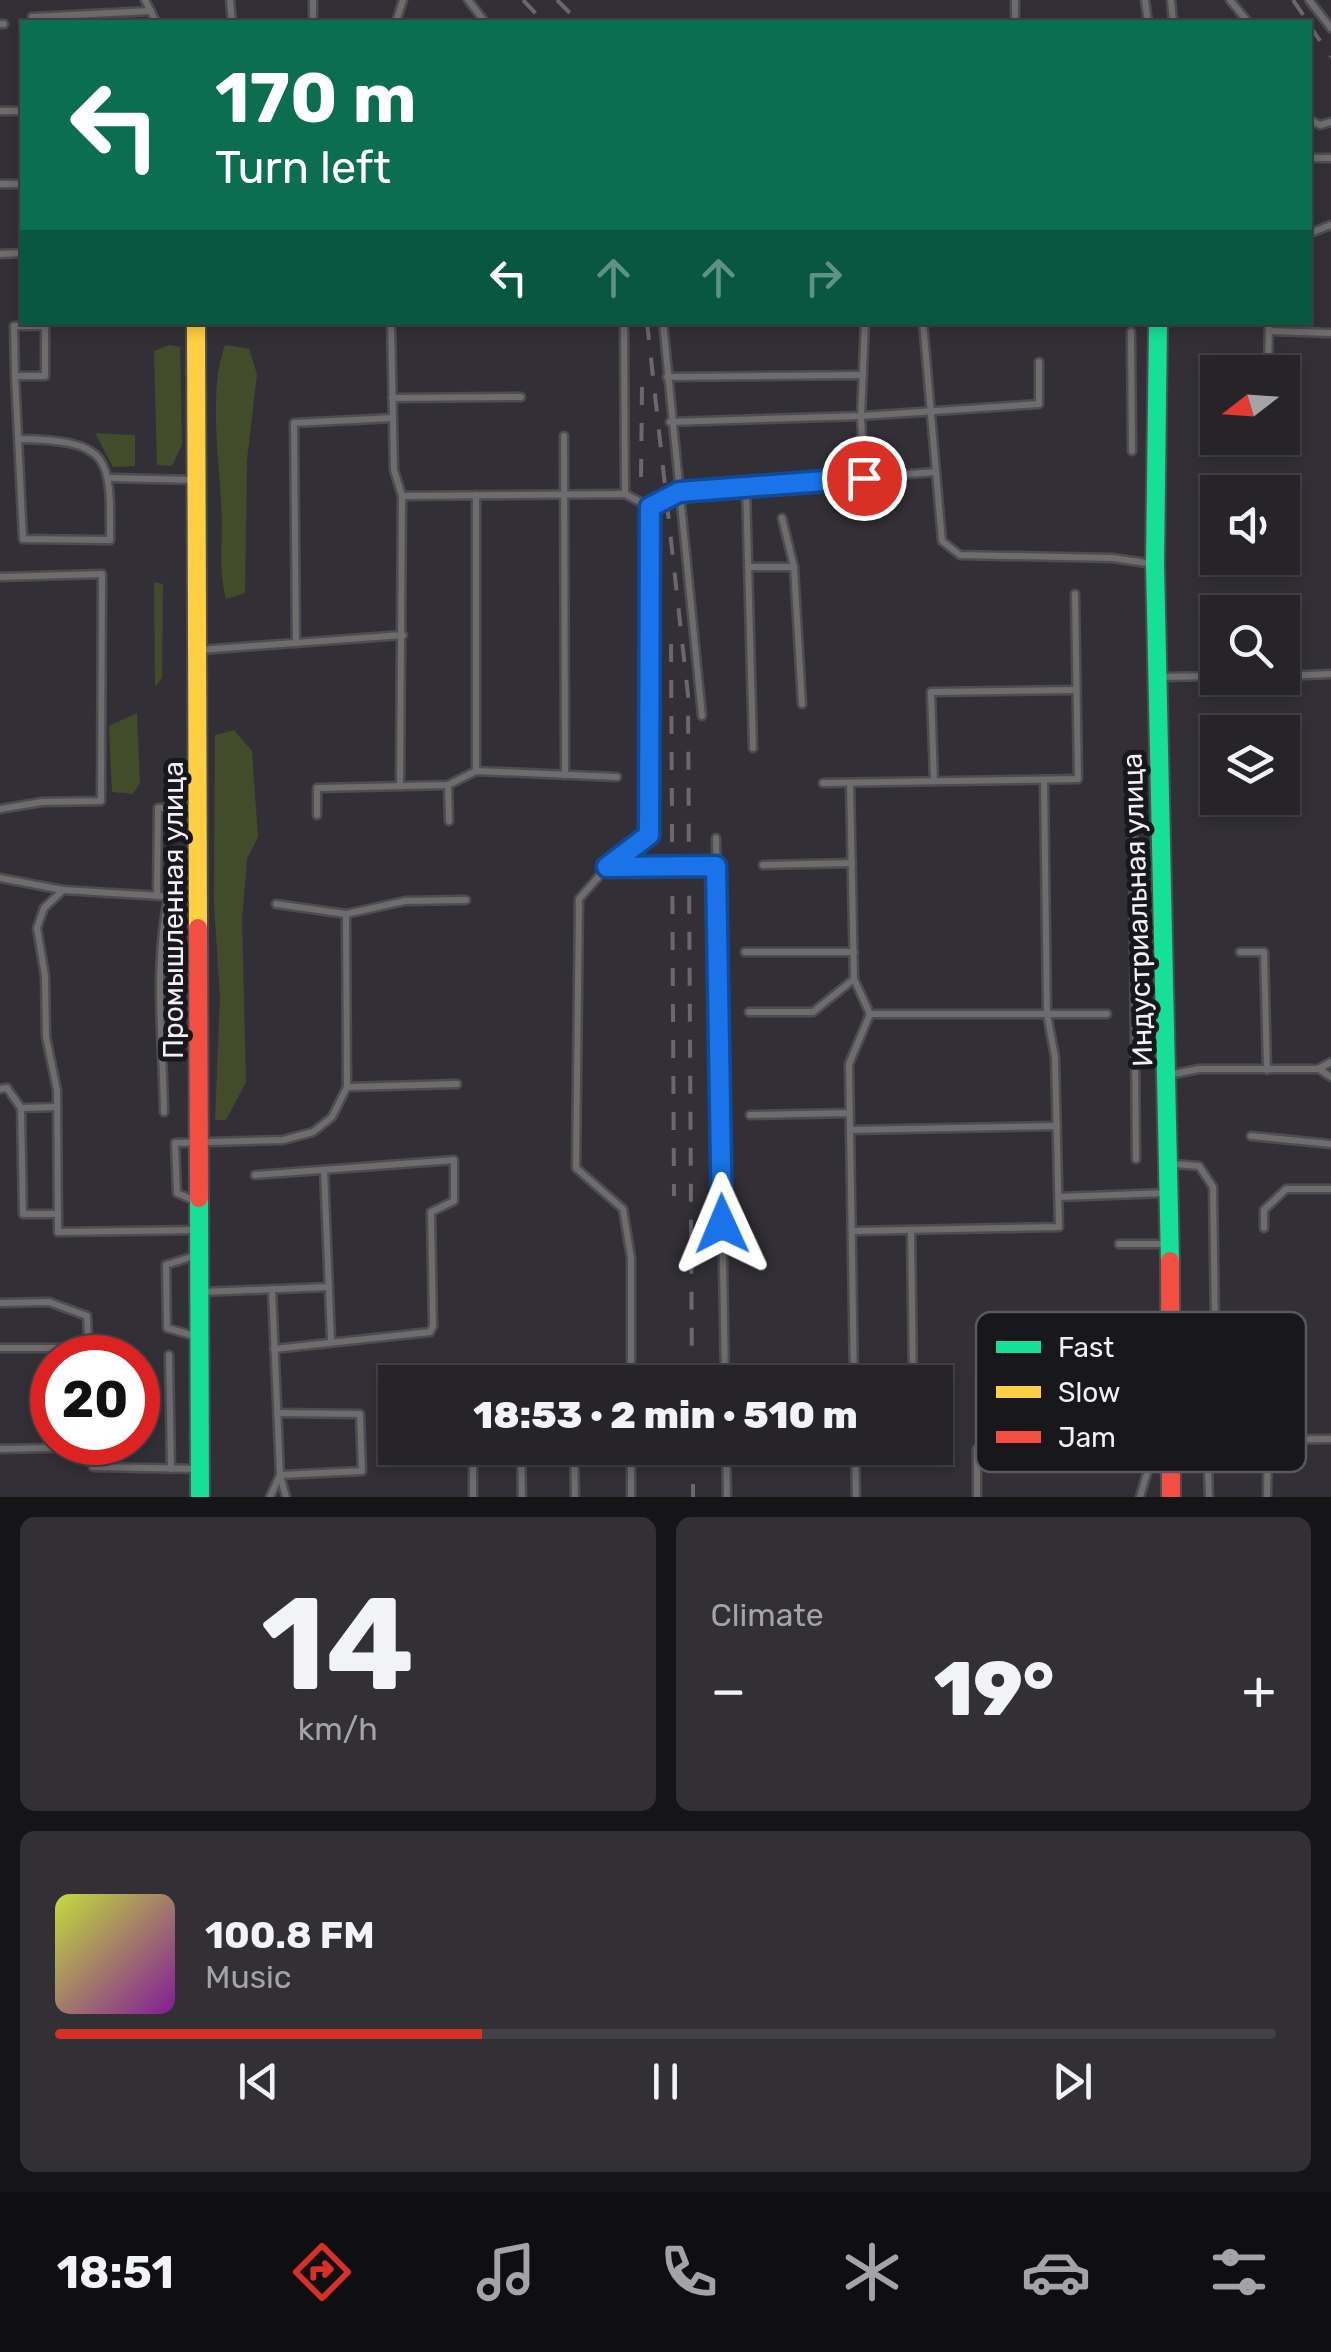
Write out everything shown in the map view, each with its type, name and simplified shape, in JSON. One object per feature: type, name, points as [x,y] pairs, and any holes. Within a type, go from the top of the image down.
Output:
[{"type":"street","name":"Промышленная улица","points":[[196,325],[200,1497]]},
{"type":"street","name":"Индустриальная улица","points":[[1158,325],[1155,564],[1169,1069],[1169,1312]]},
{"type":"street","name":"Индустриальная улица","points":[[1171,1472],[1171,1497]]},
{"type":"lane","points":[[145,0],[155,20]]},
{"type":"lane","points":[[468,0],[483,20]]},
{"type":"lane","points":[[1230,0],[1246,20]]},
{"type":"lane","points":[[1308,0],[1331,28]]},
{"type":"lane","points":[[32,20],[151,11]]},
{"type":"lane","points":[[391,325],[394,470],[402,496],[400,786]]},
{"type":"lane","points":[[624,325],[624,494]]},
{"type":"lane","points":[[663,325],[702,716]]},
{"type":"lane","points":[[864,478],[861,416],[865,325]]},
{"type":"lane","points":[[923,325],[942,540],[960,555],[1112,558],[1155,564]]},
{"type":"lane","points":[[15,376],[45,376],[45,326],[14,326],[15,376],[16,423],[22,439],[23,539],[110,540],[111,478],[86,446],[74,440],[22,439]]},
{"type":"lane","points":[[1268,355],[1269,327],[1331,333]]},
{"type":"lane","points":[[1131,332],[1132,452]]},
{"type":"lane","points":[[670,422],[861,416],[1040,404],[1038,362]]},
{"type":"lane","points":[[667,377],[863,376]]},
{"type":"lane","points":[[392,398],[521,397]]},
{"type":"lane","points":[[296,643],[294,423],[393,418]]},
{"type":"lane","points":[[564,436],[565,775]]},
{"type":"lane","points":[[650,507],[679,492],[935,472]]},
{"type":"lane","points":[[111,478],[198,480]]},
{"type":"lane","points":[[746,487],[753,748]]},
{"type":"lane","points":[[402,496],[624,494],[650,507]]},
{"type":"lane","points":[[476,496],[476,771]]},
{"type":"lane","points":[[632,1365],[631,1258],[623,1209],[576,1168],[579,899],[607,867],[649,835],[650,507]]},
{"type":"lane","points":[[782,518],[794,567],[802,704]]},
{"type":"lane","points":[[748,568],[794,567]]},
{"type":"lane","points":[[0,577],[102,574],[101,801],[42,802],[21,809],[0,809]]},
{"type":"lane","points":[[823,784],[1078,779],[1075,594]]},
{"type":"lane","points":[[200,650],[403,635]]},
{"type":"lane","points":[[1300,675],[1331,674]]},
{"type":"lane","points":[[1158,677],[1200,676]]},
{"type":"lane","points":[[934,782],[931,692],[1076,690]]},
{"type":"lane","points":[[317,815],[317,788],[448,784],[476,771],[617,777]]},
{"type":"lane","points":[[852,1232],[1060,1227],[1055,1057],[1047,1014],[1044,780]]},
{"type":"lane","points":[[850,783],[854,979],[870,1014],[849,1064],[854,1365]]},
{"type":"lane","points":[[448,784],[449,821]]},
{"type":"lane","points":[[156,893],[158,808],[200,808]]},
{"type":"lane","points":[[1133,817],[1136,1159]]},
{"type":"lane","points":[[716,838],[725,1365]]},
{"type":"lane","points":[[763,864],[852,863]]},
{"type":"lane","points":[[607,867],[716,866]]},
{"type":"lane","points":[[0,878],[64,890],[170,894],[200,900]]},
{"type":"lane","points":[[64,890],[44,908],[37,928],[58,1107],[58,1232],[200,1230]]},
{"type":"lane","points":[[164,1112],[159,1064],[158,945],[170,894]]},
{"type":"lane","points":[[276,904],[346,914],[405,901],[466,900]]},
{"type":"lane","points":[[200,1142],[284,1140],[312,1132],[332,1117],[347,1087],[346,914]]},
{"type":"lane","points":[[745,952],[854,952]]},
{"type":"lane","points":[[1240,952],[1264,952],[1267,1070]]},
{"type":"lane","points":[[749,1012],[813,1012],[854,979]]},
{"type":"lane","points":[[870,1014],[1107,1014]]},
{"type":"lane","points":[[1135,1064],[1169,1069],[1267,1070],[1318,1069],[1331,1062]]},
{"type":"lane","points":[[1318,1069],[1331,1077]]},
{"type":"lane","points":[[347,1087],[458,1084]]},
{"type":"lane","points":[[0,1088],[7,1088],[21,1108],[23,1214],[58,1214]]},
{"type":"lane","points":[[21,1108],[58,1107]]},
{"type":"lane","points":[[750,1115],[850,1113]]},
{"type":"lane","points":[[850,1130],[1057,1126]]},
{"type":"lane","points":[[1251,1136],[1331,1144]]},
{"type":"lane","points":[[254,1175],[454,1160],[454,1201],[431,1212],[434,1326],[430,1332],[331,1339],[274,1349]]},
{"type":"lane","points":[[1168,1163],[1199,1166],[1213,1187],[1215,1312]]},
{"type":"lane","points":[[324,1170],[331,1339]]},
{"type":"lane","points":[[1264,1228],[1264,1210],[1286,1189],[1331,1189]]},
{"type":"lane","points":[[1059,1197],[1167,1193]]},
{"type":"lane","points":[[911,1230],[913,1365]]},
{"type":"lane","points":[[1119,1244],[1168,1244]]},
{"type":"lane","points":[[200,1254],[166,1266],[167,1328],[200,1338]]},
{"type":"lane","points":[[200,1292],[329,1287]]},
{"type":"lane","points":[[272,1290],[280,1475],[286,1497]]},
{"type":"lane","points":[[0,1303],[49,1302],[87,1316],[88,1335]]},
{"type":"lane","points":[[0,1348],[30,1348]]},
{"type":"lane","points":[[169,1355],[170,1468]]},
{"type":"lane","points":[[277,1413],[360,1414],[362,1471],[280,1475]]},
{"type":"lane","points":[[0,1449],[30,1448]]},
{"type":"lane","points":[[93,1465],[200,1469]]},
{"type":"lane","points":[[473,1465],[473,1497]]},
{"type":"lane","points":[[521,1465],[522,1497]]},
{"type":"lane","points":[[574,1465],[574,1497]]},
{"type":"lane","points":[[631,1465],[631,1497]]},
{"type":"lane","points":[[726,1465],[727,1497]]},
{"type":"lane","points":[[855,1465],[856,1497]]},
{"type":"lane","points":[[1140,1497],[1147,1472]]},
{"type":"lane","points":[[1208,1472],[1209,1497]]},
{"type":"lane","points":[[270,1497],[280,1475]]},
{"type":"green space","points":[[169,345],[180,347],[182,445],[172,466],[157,465],[154,351]]},
{"type":"green space","points":[[225,345],[249,349],[257,374],[247,460],[245,593],[226,599],[216,432],[217,386]]},
{"type":"green space","points":[[95,433],[135,435],[135,466],[113,467]]},
{"type":"green space","points":[[154,582],[163,584],[162,678],[155,686]]},
{"type":"green space","points":[[137,713],[140,783],[133,794],[112,792],[109,726]]},
{"type":"green space","points":[[234,730],[252,751],[258,837],[247,859],[242,919],[246,1082],[226,1120],[215,1120],[220,997],[214,904],[215,735]]},
{"type":"green space","points":[[170,947],[181,953],[181,1056],[171,1060]]},
{"type":"railway","points":[[523,0],[542,20]]},
{"type":"railway","points":[[557,0],[577,20]]},
{"type":"railway","points":[[1293,0],[1307,20]]},
{"type":"railway","points":[[1312,29],[1331,57]]},
{"type":"railway","points":[[647,325],[688,695],[692,1365]]},
{"type":"railway","points":[[641,477],[642,387]]},
{"type":"railway","points":[[671,644],[674,1196]]},
{"type":"railway","points":[[693,1465],[693,1497]]},
{"type":"traffic: fast","points":[[1158,325],[1155,564],[1170,1261]]},
{"type":"traffic: fast","points":[[199,1198],[200,1497]]},
{"type":"traffic: slow","points":[[196,325],[198,928]]},
{"type":"traffic: jam","points":[[198,928],[199,1198]]},
{"type":"traffic: jam","points":[[1170,1261],[1170,1312]]},
{"type":"traffic: jam","points":[[1171,1472],[1171,1497]]},
{"type":"route","points":[[722,1224],[716,866],[607,867],[649,835],[650,507],[679,492],[864,478]]}]
